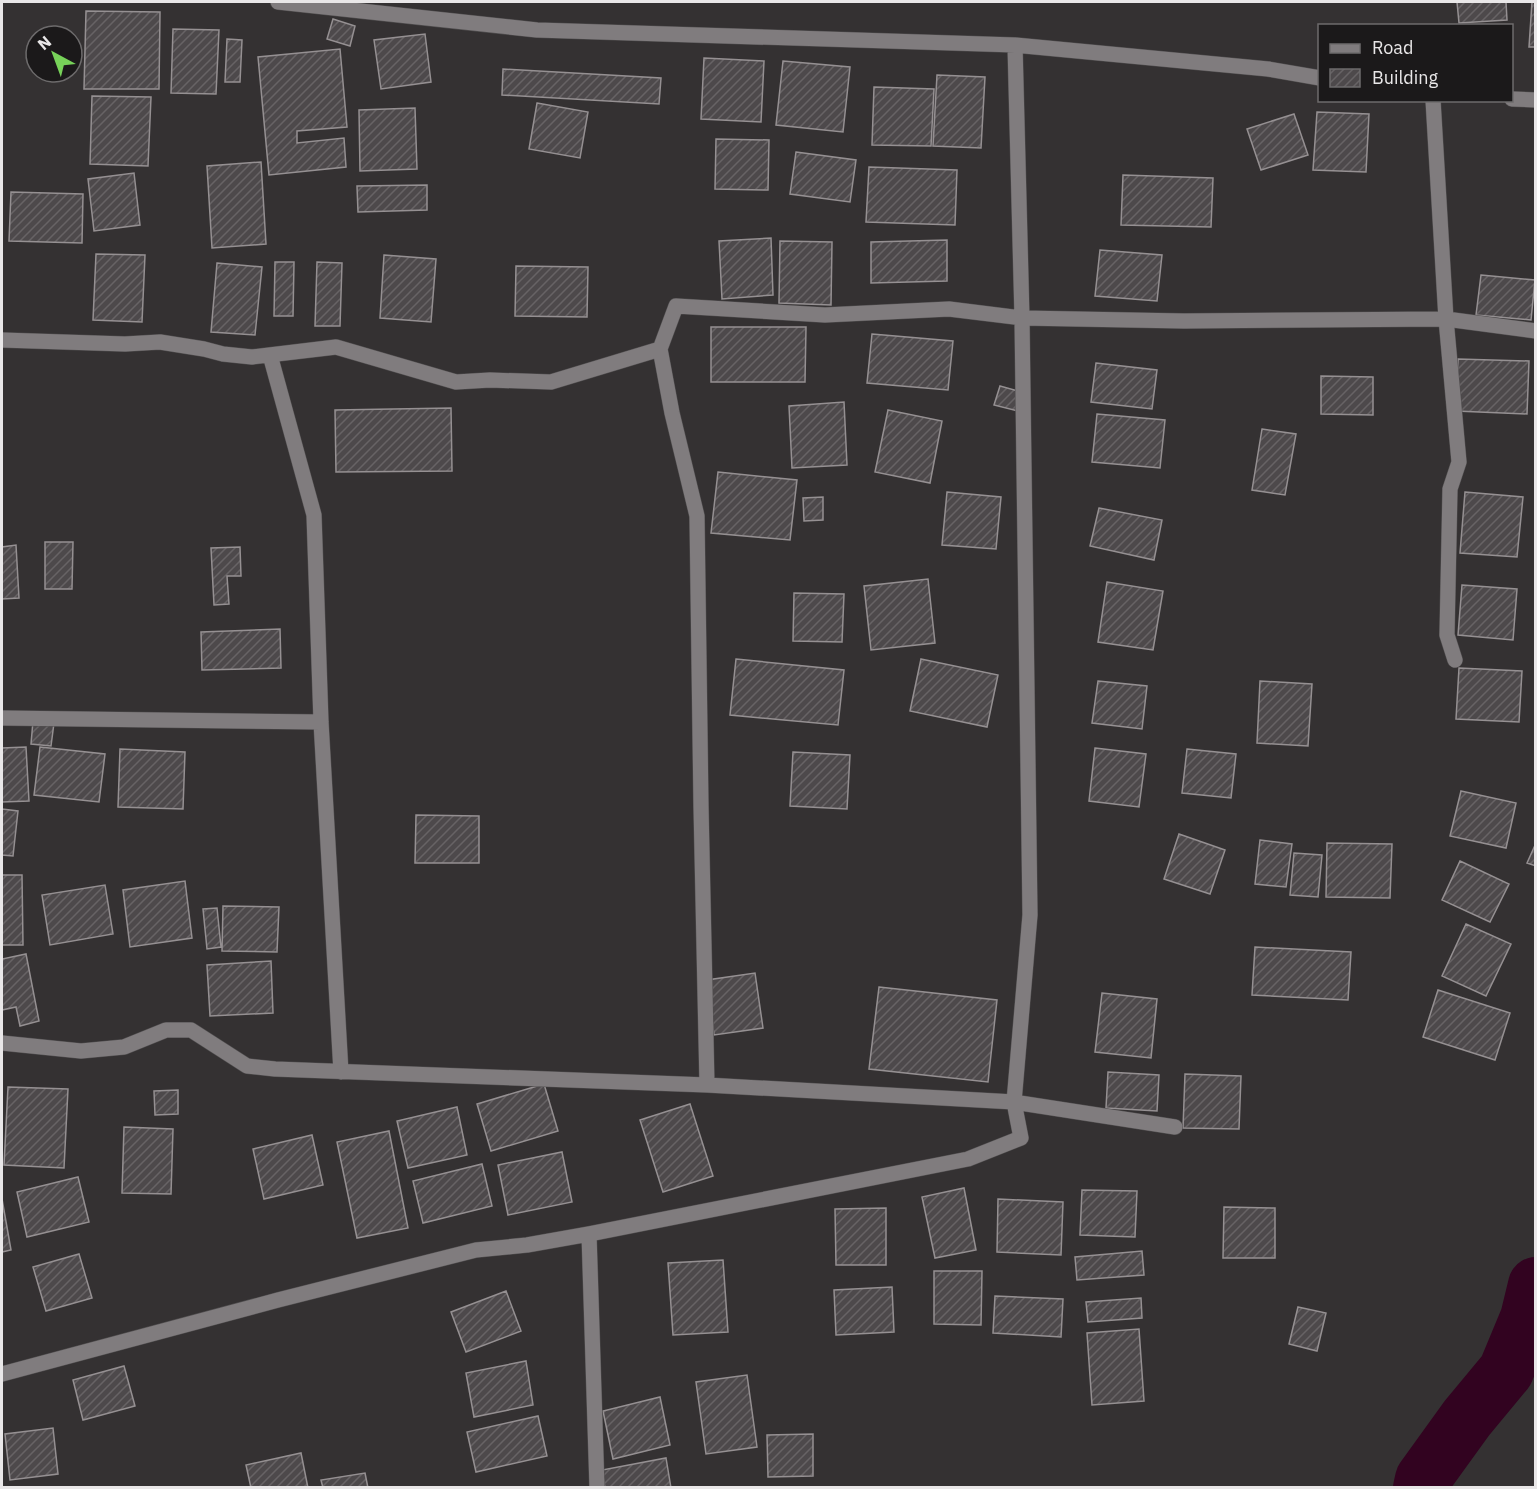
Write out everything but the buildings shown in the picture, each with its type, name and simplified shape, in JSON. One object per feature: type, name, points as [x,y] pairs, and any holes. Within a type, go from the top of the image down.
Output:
[{"type":"street","points":[[279,2],[310,3],[537,30],[1016,45],[1268,69],[1318,78]]},
{"type":"street","points":[[2,1374],[476,1250],[527,1245],[589,1234],[968,1159],[1021,1138],[1014,1102],[1020,1053],[1030,915],[1016,45]]},
{"type":"street","points":[[1513,99],[1536,100]]},
{"type":"street","points":[[1433,102],[1446,319],[1460,462],[1450,489],[1449,500],[1447,635],[1455,660]]},
{"type":"street","points":[[707,1085],[697,516],[672,413],[660,349],[676,306],[825,315],[949,309],[1022,318],[1184,321],[1446,319],[1536,331]]},
{"type":"street","points":[[2,340],[125,344],[160,342],[252,357],[336,347],[456,382],[551,381],[660,349]]},
{"type":"street","points":[[270,355],[314,515],[321,722],[341,1072]]},
{"type":"street","points":[[2,718],[321,722]]},
{"type":"street","points":[[2,1043],[81,1051],[124,1047],[166,1029],[191,1030],[247,1066],[275,1070],[707,1085],[1014,1102],[1175,1127]]},
{"type":"street","points":[[589,1234],[597,1488]]},
{"type":"waterway","points":[[1421,1488],[1423,1479],[1467,1418],[1506,1371],[1528,1318],[1536,1285]]}]
